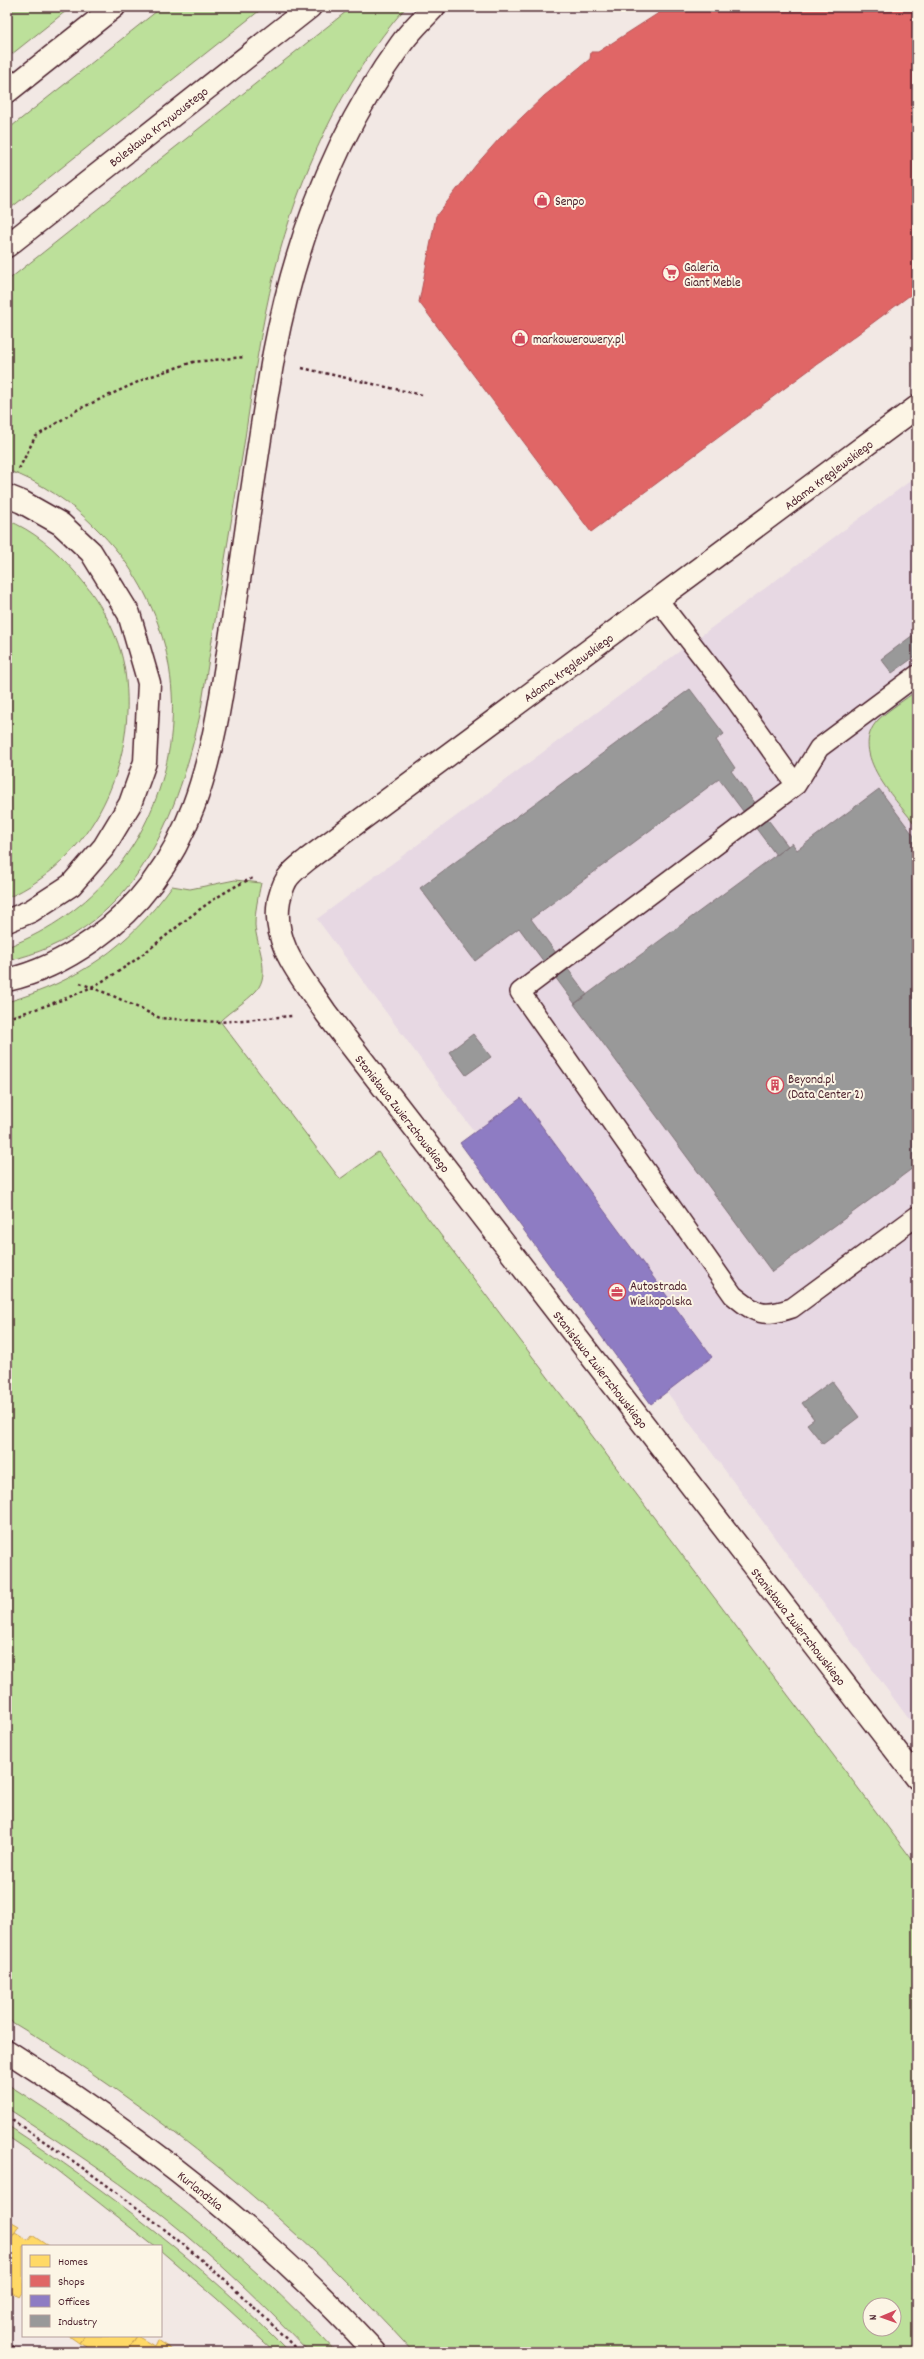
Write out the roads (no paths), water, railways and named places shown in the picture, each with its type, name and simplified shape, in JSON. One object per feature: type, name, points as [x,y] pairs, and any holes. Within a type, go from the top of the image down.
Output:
[{"type":"street","points":[[7,92],[114,7]]},
{"type":"street","name":"Bolesława Krzywoustego","points":[[7,246],[310,7]]},
{"type":"street","points":[[7,980],[56,964],[116,924],[148,891],[172,855],[193,810],[216,728],[273,361],[293,276],[324,180],[358,110],[402,42],[434,7]]},
{"type":"street","name":"Adama Kręglewskiego","points":[[289,958],[281,943],[278,928],[278,909],[281,893],[289,876],[315,854],[917,408]]},
{"type":"street","points":[[7,496],[22,502],[61,524],[91,552],[129,614],[150,683],[145,762],[126,810],[104,847],[71,885],[31,911],[7,921]]},
{"type":"street","name":"Stanisława Zwierzchowskiego","points":[[289,958],[326,1013],[917,1778]]},
{"type":"street","name":"Kurlandzka","points":[[7,2051],[120,2127],[215,2201],[263,2241],[342,2316],[375,2352]]},
{"type":"lane","points":[[658,600],[730,693],[796,785]]},
{"type":"lane","points":[[917,675],[819,748],[796,785],[520,992],[732,1295],[752,1311],[773,1314],[792,1308],[917,1216]]},
{"type":"place","name":"Senpo","points":[[542,200]]},
{"type":"place","name":"Galeria Giant Meble","points":[[671,273]]},
{"type":"place","name":"markowerowery.pl","points":[[520,338]]},
{"type":"place","name":"Beyond.pl (Data Center 2)","points":[[775,1085]]},
{"type":"place","name":"Autostrada Wielkopolska","points":[[617,1292]]}]
